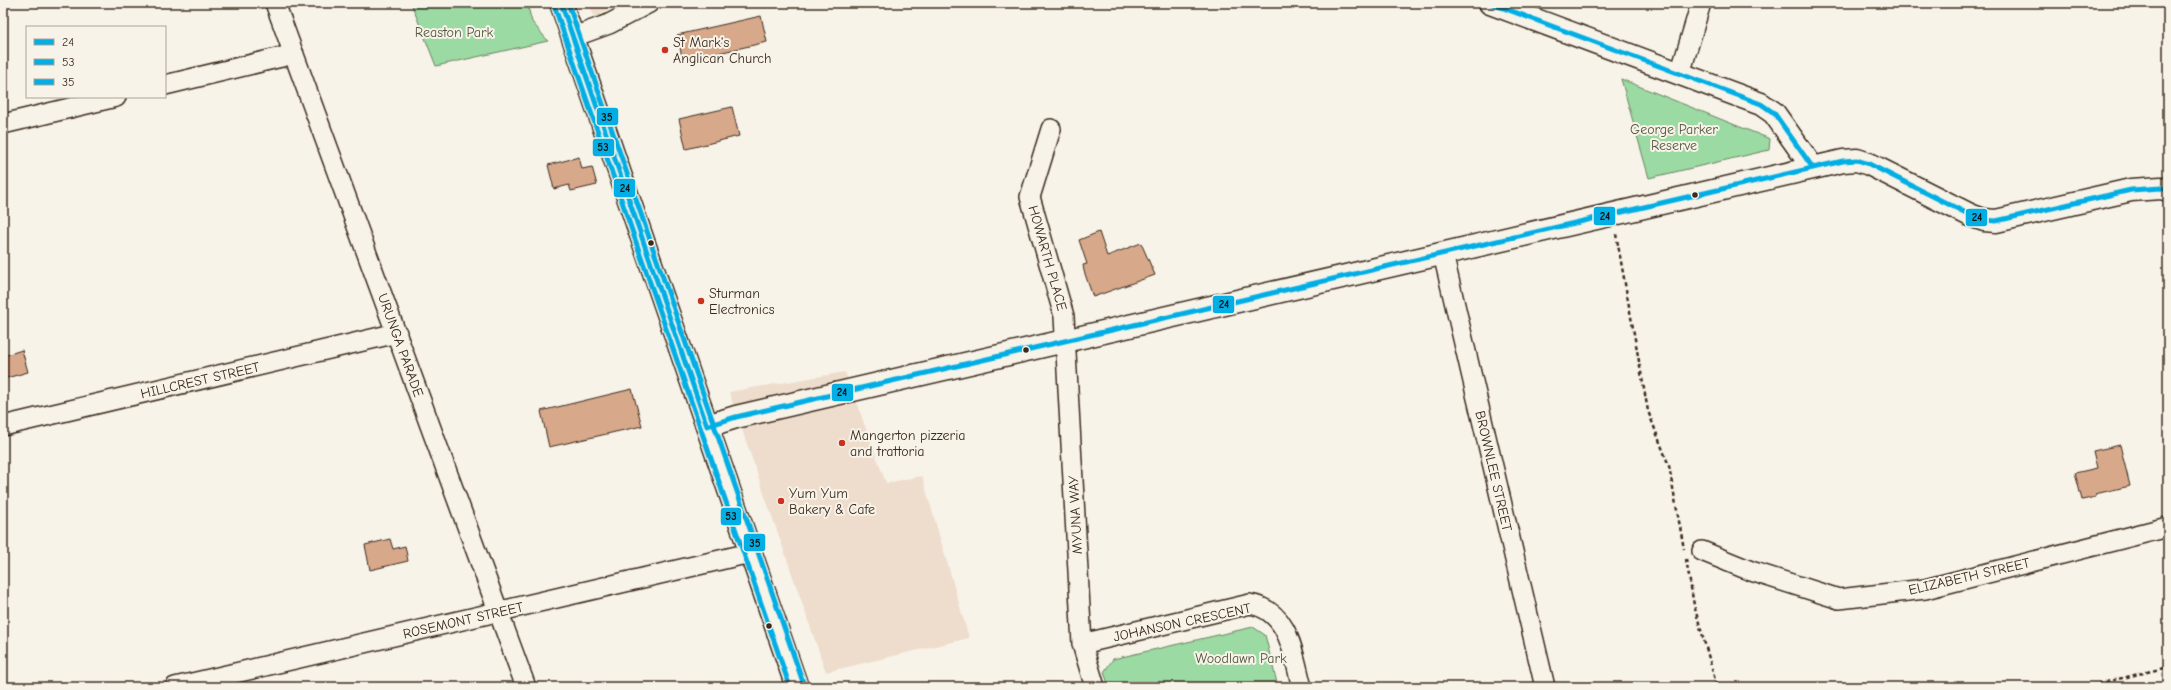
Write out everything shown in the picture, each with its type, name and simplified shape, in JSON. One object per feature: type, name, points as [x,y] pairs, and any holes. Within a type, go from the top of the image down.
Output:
[{"type":"street","name":"URUNGA PARADE","points":[[276,3],[526,687]]},
{"type":"street","points":[[561,3],[797,687]]},
{"type":"street","points":[[573,37],[609,24],[649,3]]},
{"type":"street","points":[[1490,3],[1761,104],[1776,116],[1813,168]]},
{"type":"street","points":[[1680,74],[1701,3]]},
{"type":"street","points":[[166,85],[294,54]]},
{"type":"street","points":[[3,124],[112,98]]},
{"type":"street","name":"HOWARTH PLACE","points":[[1051,129],[1030,197],[1064,316],[1065,341]]},
{"type":"street","points":[[707,426],[1065,341],[1613,216],[1813,168],[1857,160],[1869,164],[1970,215],[1984,220],[1996,221],[2131,190],[2161,188],[2168,190]]},
{"type":"street","name":"BROWNLEE STREET","points":[[1443,254],[1545,687]]},
{"type":"street","name":"HILLCREST STREET","points":[[3,426],[397,333]]},
{"type":"street","name":"MYUNA WAY","points":[[1065,341],[1082,644],[1095,687]]},
{"type":"street","name":"ELIZABETH STREET","points":[[1690,553],[1839,599],[1925,589],[2168,527]]},
{"type":"street","name":"ROSEMONT STREET","points":[[175,687],[750,553]]},
{"type":"street","name":"JOHANSON CRESCENT","points":[[1082,644],[1250,604],[1261,606],[1272,612],[1281,622],[1288,635],[1302,687]]},
{"type":"path","points":[[1613,216],[1648,411],[1669,466],[1690,553],[1694,605],[1717,687]]},
{"type":"path","points":[[2085,687],[2168,667]]},
{"type":"shaded area","points":[[589,3],[614,3],[595,19]]},
{"type":"shaded area","points":[[845,372],[886,483],[922,476],[969,638],[826,672],[729,392]]},
{"type":"green space","name":"Reaston Park","points":[[411,3],[527,3],[532,22],[548,41],[436,66]]},
{"type":"green space","name":"George Parker Reserve","points":[[1621,79],[1770,139],[1769,150],[1649,178]]},
{"type":"green space","name":"Woodlawn Park","points":[[1253,627],[1265,635],[1278,687],[1109,687],[1104,672],[1113,659]]},
{"type":"building","points":[[761,16],[767,42],[683,61],[677,35]]},
{"type":"building","points":[[732,107],[739,136],[686,149],[679,119]]},
{"type":"building","points":[[579,157],[582,169],[592,167],[597,185],[571,191],[569,185],[554,189],[548,165]]},
{"type":"building","points":[[1099,232],[1107,256],[1141,243],[1155,275],[1093,297],[1084,271],[1083,265],[1087,264],[1079,240]]},
{"type":"building","points":[[22,350],[28,372],[3,379],[3,356]]},
{"type":"building","points":[[632,389],[642,426],[549,447],[541,411]]},
{"type":"building","points":[[2120,445],[2130,486],[2095,494],[2096,497],[2082,500],[2075,473],[2097,468],[2093,451]]},
{"type":"building","points":[[390,539],[393,549],[405,546],[408,561],[370,570],[365,545]]},
{"type":"transit line","name":"24","points":[[561,3],[707,426],[736,417],[1843,161],[1857,160],[1869,164],[1970,215],[1984,220],[1996,221],[2131,190],[2161,188],[2168,190]]},
{"type":"transit line","name":"35","points":[[568,3],[804,685]]},
{"type":"transit line","name":"24","points":[[1490,3],[1761,104],[1774,113],[1813,168]]},
{"type":"transit line","name":"53","points":[[554,5],[790,687]]},
{"type":"place","name":"St Mark's Anglican Church","points":[[665,50]]},
{"type":"place","name":"Sturman Electronics","points":[[701,301]]},
{"type":"place","name":"Mangerton pizzeria and trattoria","points":[[842,443]]},
{"type":"place","name":"Yum Yum Bakery & Cafe","points":[[781,501]]}]
